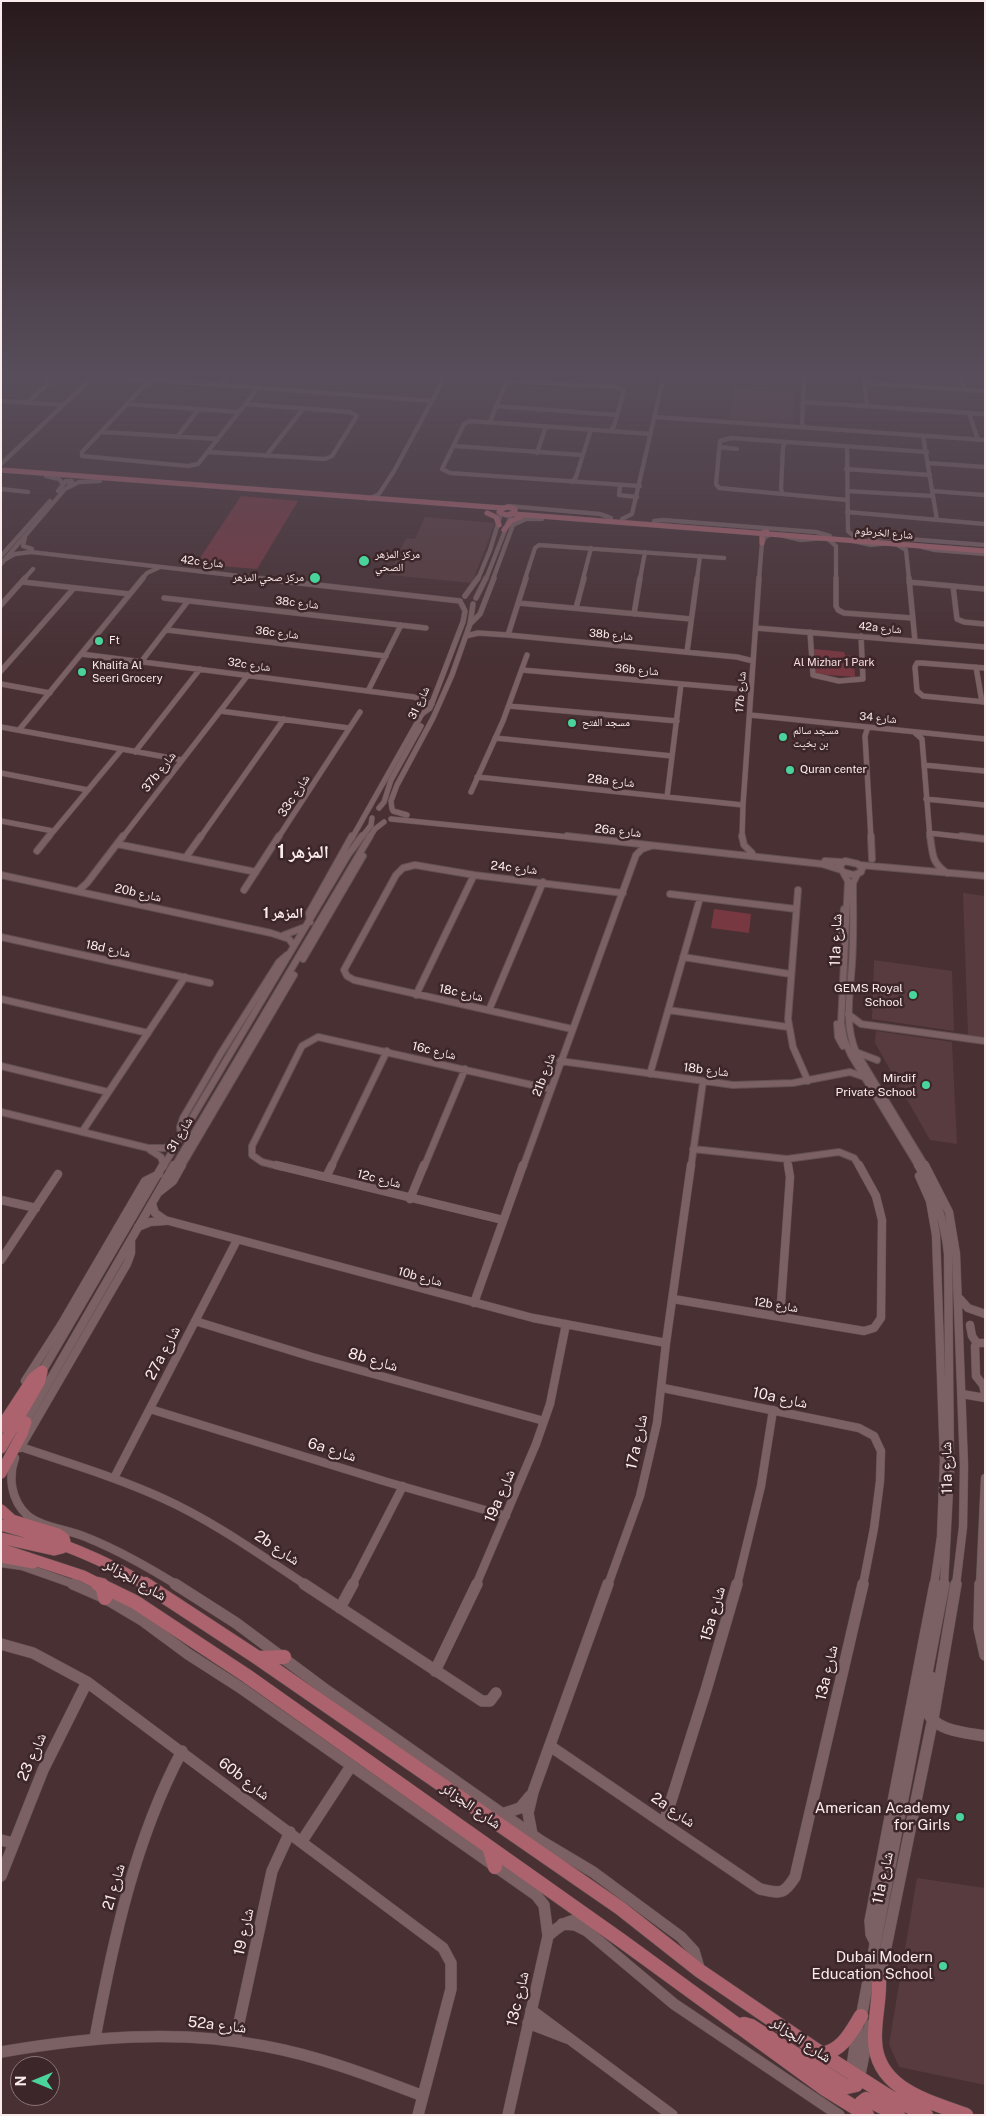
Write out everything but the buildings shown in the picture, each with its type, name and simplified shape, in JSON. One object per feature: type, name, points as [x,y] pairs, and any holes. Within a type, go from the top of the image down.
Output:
[{"type":"main road","points":[[32,474],[481,507]]},
{"type":"main road","points":[[45,474],[481,507],[501,512]]},
{"type":"main road","points":[[180,484],[192,483]]},
{"type":"main road","points":[[473,507],[513,513]]},
{"type":"main road","points":[[473,507],[494,515],[499,525]]},
{"type":"main road","name":"شارع الخرطوم","points":[[513,513],[654,521],[827,537]]},
{"type":"main road","name":"شارع الخرطوم","points":[[513,513],[780,535],[842,538],[918,546],[985,549]]},
{"type":"main road","points":[[504,530],[514,519],[535,515]]},
{"type":"main road","points":[[545,515],[552,519]]},
{"type":"main road","points":[[762,543],[762,533],[765,532],[802,534]]},
{"type":"main road","name":"شارع الخرطوم","points":[[854,539],[985,549]]},
{"type":"main road","points":[[954,548],[970,547]]},
{"type":"main road","points":[[1,1427],[33,1378],[42,1371]]},
{"type":"main road","points":[[1,1448],[40,1381],[42,1371]]},
{"type":"main road","points":[[1,1473],[22,1434],[26,1422]]},
{"type":"main road","points":[[1,1510],[12,1520],[62,1536],[65,1544],[58,1550],[54,1550],[1,1538]]},
{"type":"main road","name":"شارع الجزائر","points":[[1,1524],[65,1544],[109,1564],[145,1584],[258,1658],[620,1908],[700,1971],[822,2054],[853,2080],[926,2115]]},
{"type":"main road","name":"شارع الجزائر","points":[[1,1549],[52,1565],[103,1592],[134,1602],[247,1676],[590,1919],[825,2090],[862,2112]]},
{"type":"main road","points":[[1,1557],[52,1565]]},
{"type":"main road","points":[[258,1658],[284,1657]]},
{"type":"main road","points":[[489,1847],[495,1867]]},
{"type":"main road","points":[[879,1978],[880,2004],[875,2040],[878,2060],[882,2070],[900,2089],[966,2115]]},
{"type":"main road","points":[[822,2054],[833,2052],[840,2047],[861,2016]]},
{"type":"main road","points":[[738,2026],[744,2024],[751,2026],[829,2076],[853,2080]]},
{"type":"main road","points":[[862,2112],[861,2103],[866,2100],[898,2115]]},
{"type":"street","points":[[74,474],[349,495],[360,498]]},
{"type":"street","points":[[369,499],[379,494],[390,474]]},
{"type":"street","points":[[465,474],[639,487]]},
{"type":"street","points":[[575,481],[577,474]]},
{"type":"street","points":[[622,519],[632,514],[642,474]]},
{"type":"street","points":[[717,474],[716,484],[719,488],[847,499]]},
{"type":"street","points":[[780,492],[781,474]]},
{"type":"street","points":[[846,474],[848,531],[854,539]]},
{"type":"street","points":[[930,474],[936,520]]},
{"type":"street","points":[[46,476],[61,480],[64,486]]},
{"type":"street","points":[[2,560],[25,529],[64,486],[100,480]]},
{"type":"street","points":[[2,560],[25,537],[64,486]]},
{"type":"street","points":[[620,486],[619,495],[637,497]]},
{"type":"street","points":[[1,495],[4,490],[28,492]]},
{"type":"street","points":[[847,490],[920,496],[944,492],[985,495]]},
{"type":"street","points":[[1,550],[48,498],[56,493]]},
{"type":"street","points":[[379,494],[385,500]]},
{"type":"street","points":[[396,501],[409,499],[473,507],[600,514],[611,518]]},
{"type":"street","points":[[460,599],[473,588],[479,578],[499,525],[501,512]]},
{"type":"street","points":[[170,568],[174,571],[436,600],[476,598],[488,575],[504,530],[513,513]]},
{"type":"street","points":[[847,513],[985,524]]},
{"type":"street","points":[[632,514],[639,520]]},
{"type":"street","points":[[470,625],[479,616],[514,524],[528,518],[729,533],[742,531]]},
{"type":"street","points":[[654,521],[663,520],[818,532],[827,537],[836,546]]},
{"type":"street","points":[[14,550],[12,548],[25,533],[25,529]]},
{"type":"street","points":[[848,531],[836,546],[836,608],[844,613],[912,618]]},
{"type":"street","points":[[750,532],[759,536],[762,543]]},
{"type":"street","points":[[762,543],[765,537],[772,534]]},
{"type":"street","name":"42c شارع","points":[[25,537],[22,545],[25,548],[460,599]]},
{"type":"street","points":[[870,539],[882,537],[985,549]]},
{"type":"street","name":"17b شارع","points":[[743,842],[743,805],[762,543]]},
{"type":"street","points":[[896,544],[906,550]]},
{"type":"street","points":[[508,635],[535,548],[539,545],[724,558]]},
{"type":"street","points":[[906,550],[910,547],[918,546],[935,550],[985,549]]},
{"type":"street","points":[[576,608],[591,548]]},
{"type":"street","points":[[14,550],[39,556],[128,566],[138,565]]},
{"type":"street","points":[[906,550],[913,641]]},
{"type":"street","points":[[44,554],[56,551]]},
{"type":"street","points":[[634,614],[645,552]]},
{"type":"street","name":"42c شارع","points":[[2,560],[15,554],[44,554],[460,599]]},
{"type":"street","points":[[495,554],[501,558]]},
{"type":"street","points":[[687,652],[700,556]]},
{"type":"street","points":[[145,566],[148,569],[147,573]]},
{"type":"street","points":[[19,730],[147,573],[162,567]]},
{"type":"street","points":[[1,605],[33,569]]},
{"type":"street","points":[[22,582],[130,594]]},
{"type":"street","points":[[909,582],[985,589]]},
{"type":"street","points":[[953,586],[957,619],[964,622],[985,624]]},
{"type":"street","points":[[1,671],[74,588]]},
{"type":"street","name":"38c شارع","points":[[164,598],[426,628]]},
{"type":"street","name":"شارع 31","points":[[1,1465],[138,1227],[367,840],[374,829],[395,814],[391,801],[397,785],[434,718],[470,625],[471,608],[477,601],[476,598]]},
{"type":"street","points":[[460,599],[473,604]]},
{"type":"street","name":"شارع 31","points":[[1,1436],[160,1174],[348,855],[371,825],[373,811],[384,802],[393,776],[438,691],[460,632],[465,611],[460,599]]},
{"type":"street","points":[[141,662],[188,601]]},
{"type":"street","points":[[518,603],[691,618]]},
{"type":"street","points":[[368,691],[401,625]]},
{"type":"street","name":"38b شارع","points":[[470,625],[472,630],[484,633]]},
{"type":"street","name":"42a شارع","points":[[756,627],[985,647]]},
{"type":"street","name":"36c شارع","points":[[167,630],[386,656]]},
{"type":"street","points":[[811,632],[813,675],[820,678],[857,682],[862,680],[863,677],[861,636]]},
{"type":"street","name":"38b شارع","points":[[466,636],[473,633],[484,633],[754,658]]},
{"type":"street","name":"32c شارع","points":[[81,654],[414,697],[426,698],[438,691]]},
{"type":"street","points":[[471,792],[509,706],[526,655]]},
{"type":"street","points":[[976,667],[984,702],[929,698],[920,694],[917,689],[915,666],[917,664],[925,663],[976,667],[985,668]]},
{"type":"street","points":[[135,752],[200,669]]},
{"type":"street","name":"36b شارع","points":[[522,670],[751,690]]},
{"type":"street","name":"37b شارع","points":[[80,892],[248,675]]},
{"type":"street","points":[[1,684],[50,693]]},
{"type":"street","points":[[667,797],[681,684]]},
{"type":"street","name":"32c شارع","points":[[414,697],[425,700],[431,706]]},
{"type":"street","points":[[284,935],[296,932],[308,924],[309,912],[366,810],[422,714],[431,706]]},
{"type":"street","points":[[509,706],[677,721]]},
{"type":"street","points":[[220,711],[350,728]]},
{"type":"street","name":"33c شارع","points":[[244,890],[360,712]]},
{"type":"street","name":"شارع 34","points":[[750,717],[985,739]]},
{"type":"street","points":[[186,857],[284,719]]},
{"type":"street","points":[[1,727],[182,760]]},
{"type":"street","points":[[868,728],[865,736],[872,858]]},
{"type":"street","points":[[914,732],[922,738],[929,833],[934,861],[937,866],[947,873]]},
{"type":"street","points":[[922,738],[932,734]]},
{"type":"street","points":[[495,738],[672,756]]},
{"type":"street","points":[[36,851],[122,749]]},
{"type":"street","points":[[924,765],[985,771]]},
{"type":"street","points":[[1,773],[88,790]]},
{"type":"street","name":"28a شارع","points":[[477,777],[743,805]]},
{"type":"street","points":[[926,799],[985,805]]},
{"type":"street","name":"26a شارع","points":[[379,808],[393,810],[406,815],[752,853],[842,862],[850,861],[859,871]]},
{"type":"street","name":"26a شارع","points":[[372,818],[388,820],[402,818],[826,865],[842,871],[859,871]]},
{"type":"street","points":[[1,821],[54,831]]},
{"type":"street","points":[[929,833],[985,839]]},
{"type":"street","points":[[159,1192],[173,1182],[256,1036],[351,877],[368,847],[367,840]]},
{"type":"street","points":[[731,850],[738,848],[743,842],[747,850],[752,853]]},
{"type":"street","points":[[628,843],[636,855],[642,849],[651,846]]},
{"type":"street","points":[[117,844],[256,872]]},
{"type":"street","name":"21b شارع","points":[[474,1302],[636,855]]},
{"type":"street","points":[[926,871],[934,861]]},
{"type":"street","points":[[842,862],[840,865],[842,871]]},
{"type":"street","name":"24c شارع","points":[[347,976],[344,970],[346,966],[396,875],[403,868],[415,865],[474,875],[623,893]]},
{"type":"street","name":"11a شارع","points":[[842,871],[848,881],[841,1023],[857,1064],[927,1180],[936,1201],[946,1236],[948,1284],[947,1420],[939,1559],[870,1921],[871,1934],[876,1942]]},
{"type":"street","points":[[859,871],[926,871],[985,878]]},
{"type":"street","points":[[859,871],[985,878]]},
{"type":"street","name":"11a شارع","points":[[853,2080],[879,1978],[933,1720],[953,1610],[964,1506],[964,1443],[958,1297],[955,1243],[949,1212],[944,1197],[852,1051],[848,1014],[852,957],[853,883],[859,871]]},
{"type":"street","name":"20b شارع","points":[[1,875],[299,938]]},
{"type":"street","points":[[416,995],[474,875]]},
{"type":"street","points":[[489,1010],[543,882]]},
{"type":"street","points":[[798,890],[790,974],[788,1027],[795,1052],[808,1081]]},
{"type":"street","points":[[670,894],[796,909]]},
{"type":"street","points":[[650,1074],[700,898]]},
{"type":"street","name":"20b شارع","points":[[271,933],[289,939],[293,949]]},
{"type":"street","name":"18d شارع","points":[[1,937],[210,983]]},
{"type":"street","points":[[287,977],[287,970],[301,946],[299,938]]},
{"type":"street","points":[[683,957],[790,974]]},
{"type":"street","name":"18c شارع","points":[[347,976],[354,980],[416,995],[572,1029]]},
{"type":"street","points":[[82,1132],[184,978]]},
{"type":"street","points":[[1,1000],[148,1033]]},
{"type":"street","points":[[668,1010],[788,1027]]},
{"type":"street","points":[[848,1014],[862,1024]]},
{"type":"street","points":[[849,1032],[852,1027],[862,1024],[985,1042]]},
{"type":"street","name":"16c شارع","points":[[252,1155],[254,1141],[302,1046],[312,1039],[324,1037],[550,1089]]},
{"type":"street","points":[[852,1051],[877,1060]]},
{"type":"street","points":[[326,1178],[387,1052]]},
{"type":"street","name":"18b شارع","points":[[560,1061],[703,1082],[764,1085],[808,1081],[850,1072]]},
{"type":"street","points":[[857,1064],[850,1072],[864,1077]]},
{"type":"street","points":[[1,1066],[108,1092]]},
{"type":"street","points":[[410,1199],[465,1069]]},
{"type":"street","name":"17a شارع","points":[[532,1834],[528,1813],[533,1792],[644,1482],[653,1447],[703,1082]]},
{"type":"street","name":"11a شارع","points":[[862,2112],[853,2080],[861,2016],[942,1600],[949,1543],[952,1489],[933,1214],[922,1181],[880,1111],[876,1097]]},
{"type":"street","points":[[1,1112],[148,1148],[165,1148],[179,1139]]},
{"type":"street","points":[[148,1148],[159,1155],[164,1166]]},
{"type":"street","points":[[693,1149],[787,1159],[790,1177],[780,1317]]},
{"type":"street","name":"12b شارع","points":[[673,1299],[864,1331],[874,1328],[881,1322],[883,1257],[881,1212],[876,1196],[860,1166],[850,1155],[838,1152],[787,1159]]},
{"type":"street","name":"12c شارع","points":[[252,1155],[262,1162],[503,1220]]},
{"type":"street","points":[[1,1260],[58,1174]]},
{"type":"street","points":[[1,1420],[61,1325],[145,1182],[149,1178],[160,1174]]},
{"type":"street","points":[[1,1200],[36,1208]]},
{"type":"street","name":"10b شارع","points":[[152,1204],[158,1216],[170,1222]]},
{"type":"street","name":"10b شارع","points":[[138,1227],[154,1221],[170,1222],[474,1302],[566,1324],[666,1343]]},
{"type":"street","points":[[131,1240],[131,1252],[127,1264],[57,1381],[11,1465],[10,1477],[18,1501],[26,1515],[32,1519],[87,1537],[141,1562],[236,1623],[326,1690],[502,1814],[593,1872],[681,1937],[694,1951],[700,1971]]},
{"type":"street","name":"27a شارع","points":[[114,1478],[237,1240]]},
{"type":"street","points":[[948,1284],[952,1300],[952,1317],[959,1322]]},
{"type":"street","points":[[958,1297],[968,1308],[985,1314]]},
{"type":"street","name":"8b شارع","points":[[195,1321],[312,1357],[544,1421]]},
{"type":"street","name":"19a شارع","points":[[435,1671],[469,1602],[544,1421],[554,1388],[566,1324]]},
{"type":"street","points":[[970,1325],[972,1336],[981,1343],[976,1376],[983,1384],[985,1393]]},
{"type":"street","points":[[948,1335],[956,1342],[958,1427],[959,1435],[964,1443]]},
{"type":"street","points":[[46,1388],[57,1381]]},
{"type":"street","name":"10a شارع","points":[[662,1388],[865,1430],[874,1436],[881,1451]]},
{"type":"street","points":[[962,1394],[985,1398]]},
{"type":"street","name":"6a شارع","points":[[150,1409],[506,1516]]},
{"type":"street","name":"15a شارع","points":[[664,1823],[712,1672],[749,1544],[764,1479],[773,1410]]},
{"type":"street","name":"2b شارع","points":[[21,1446],[114,1478],[162,1498],[204,1519],[484,1703],[490,1701],[496,1693]]},
{"type":"street","name":"13a شارع","points":[[780,1893],[787,1890],[796,1877],[866,1576],[877,1504],[881,1451]]},
{"type":"street","points":[[985,1478],[981,1543],[980,1628],[985,1656]]},
{"type":"street","points":[[340,1608],[403,1486]]},
{"type":"street","name":"13c شارع","points":[[1,1563],[22,1566],[103,1592],[188,1654],[241,1688],[543,1900],[548,1913],[548,1936],[508,2115]]},
{"type":"street","name":"60b شارع","points":[[1,1644],[9,1644],[34,1654],[87,1682],[182,1751],[443,1948],[452,1963],[451,1989],[423,2096]]},
{"type":"street","points":[[929,1667],[931,1677],[927,1710],[933,1720],[955,1730],[985,1736]]},
{"type":"street","name":"شارع 23","points":[[1,1876],[42,1770],[87,1682]]},
{"type":"street","name":"2a شارع","points":[[550,1746],[760,1889],[780,1893]]},
{"type":"street","name":"شارع 21","points":[[95,2038],[111,1951],[128,1890],[167,1778],[182,1751]]},
{"type":"street","points":[[302,1841],[351,1766]]},
{"type":"street","name":"17a شارع","points":[[502,1814],[520,1808],[533,1792]]},
{"type":"street","name":"شارع 19","points":[[236,2041],[272,1871],[290,1832]]},
{"type":"street","points":[[1,1840],[13,1843]]},
{"type":"street","points":[[548,1936],[562,1924],[575,1919],[590,1919]]},
{"type":"street","points":[[562,1924],[575,1925],[587,1931],[674,2004],[839,2115]]},
{"type":"street","points":[[531,2010],[669,2114]]},
{"type":"street","points":[[528,2022],[569,2039]]},
{"type":"street","name":"52a شارع","points":[[1,2052],[95,2038],[183,2036],[236,2041],[300,2053],[332,2062],[423,2096]]},
{"type":"street","points":[[418,2115],[423,2096]]},
{"type":"shaded area","points":[[425,517],[495,523],[472,583],[389,575],[406,538],[415,539]]},
{"type":"shaded area","points":[[963,893],[985,896],[985,1037],[968,1035]]},
{"type":"shaded area","name":"GEMS Royal School","points":[[874,960],[952,971],[954,1031],[872,1019]]},
{"type":"shaded area","name":"Mirdif Private School","points":[[876,1031],[952,1042],[957,1144],[930,1140],[875,1043]]},
{"type":"shaded area","name":"Dubai Modern Education School","points":[[917,1878],[985,1888],[985,2085],[899,2067],[889,2044]]},
{"type":"green space","points":[[241,496],[298,501],[257,569],[196,564]]},
{"type":"green space","name":"Al Mizhar 1 Park","points":[[814,649],[844,652],[845,655],[854,656],[855,677],[815,674]]},
{"type":"green space","points":[[714,909],[751,914],[749,933],[711,928]]},
{"type":"place","name":"مركز المزهر الصحي","points":[[364,561]]},
{"type":"place","name":"مركز صحي المزهر","points":[[315,578]]},
{"type":"place","name":"Ft","points":[[99,641]]},
{"type":"place","name":"Khalifa Al Seeri Grocery","points":[[82,672]]},
{"type":"place","name":"مسجد الفتح","points":[[572,723]]},
{"type":"place","name":"مسجد سالم بن بخيت","points":[[783,737]]},
{"type":"place","name":"Quran center","points":[[790,770]]},
{"type":"place","name":"GEMS Royal School","points":[[913,995]]},
{"type":"place","name":"Mirdif Private School","points":[[926,1085]]},
{"type":"place","name":"American Academy for Girls","points":[[960,1817]]},
{"type":"place","name":"Dubai Modern Education School","points":[[943,1966]]},
{"type":"district","name":"المزهر 1","points":[[303,852]]},
{"type":"district","name":"المزهر 1","points":[[283,914]]}]
